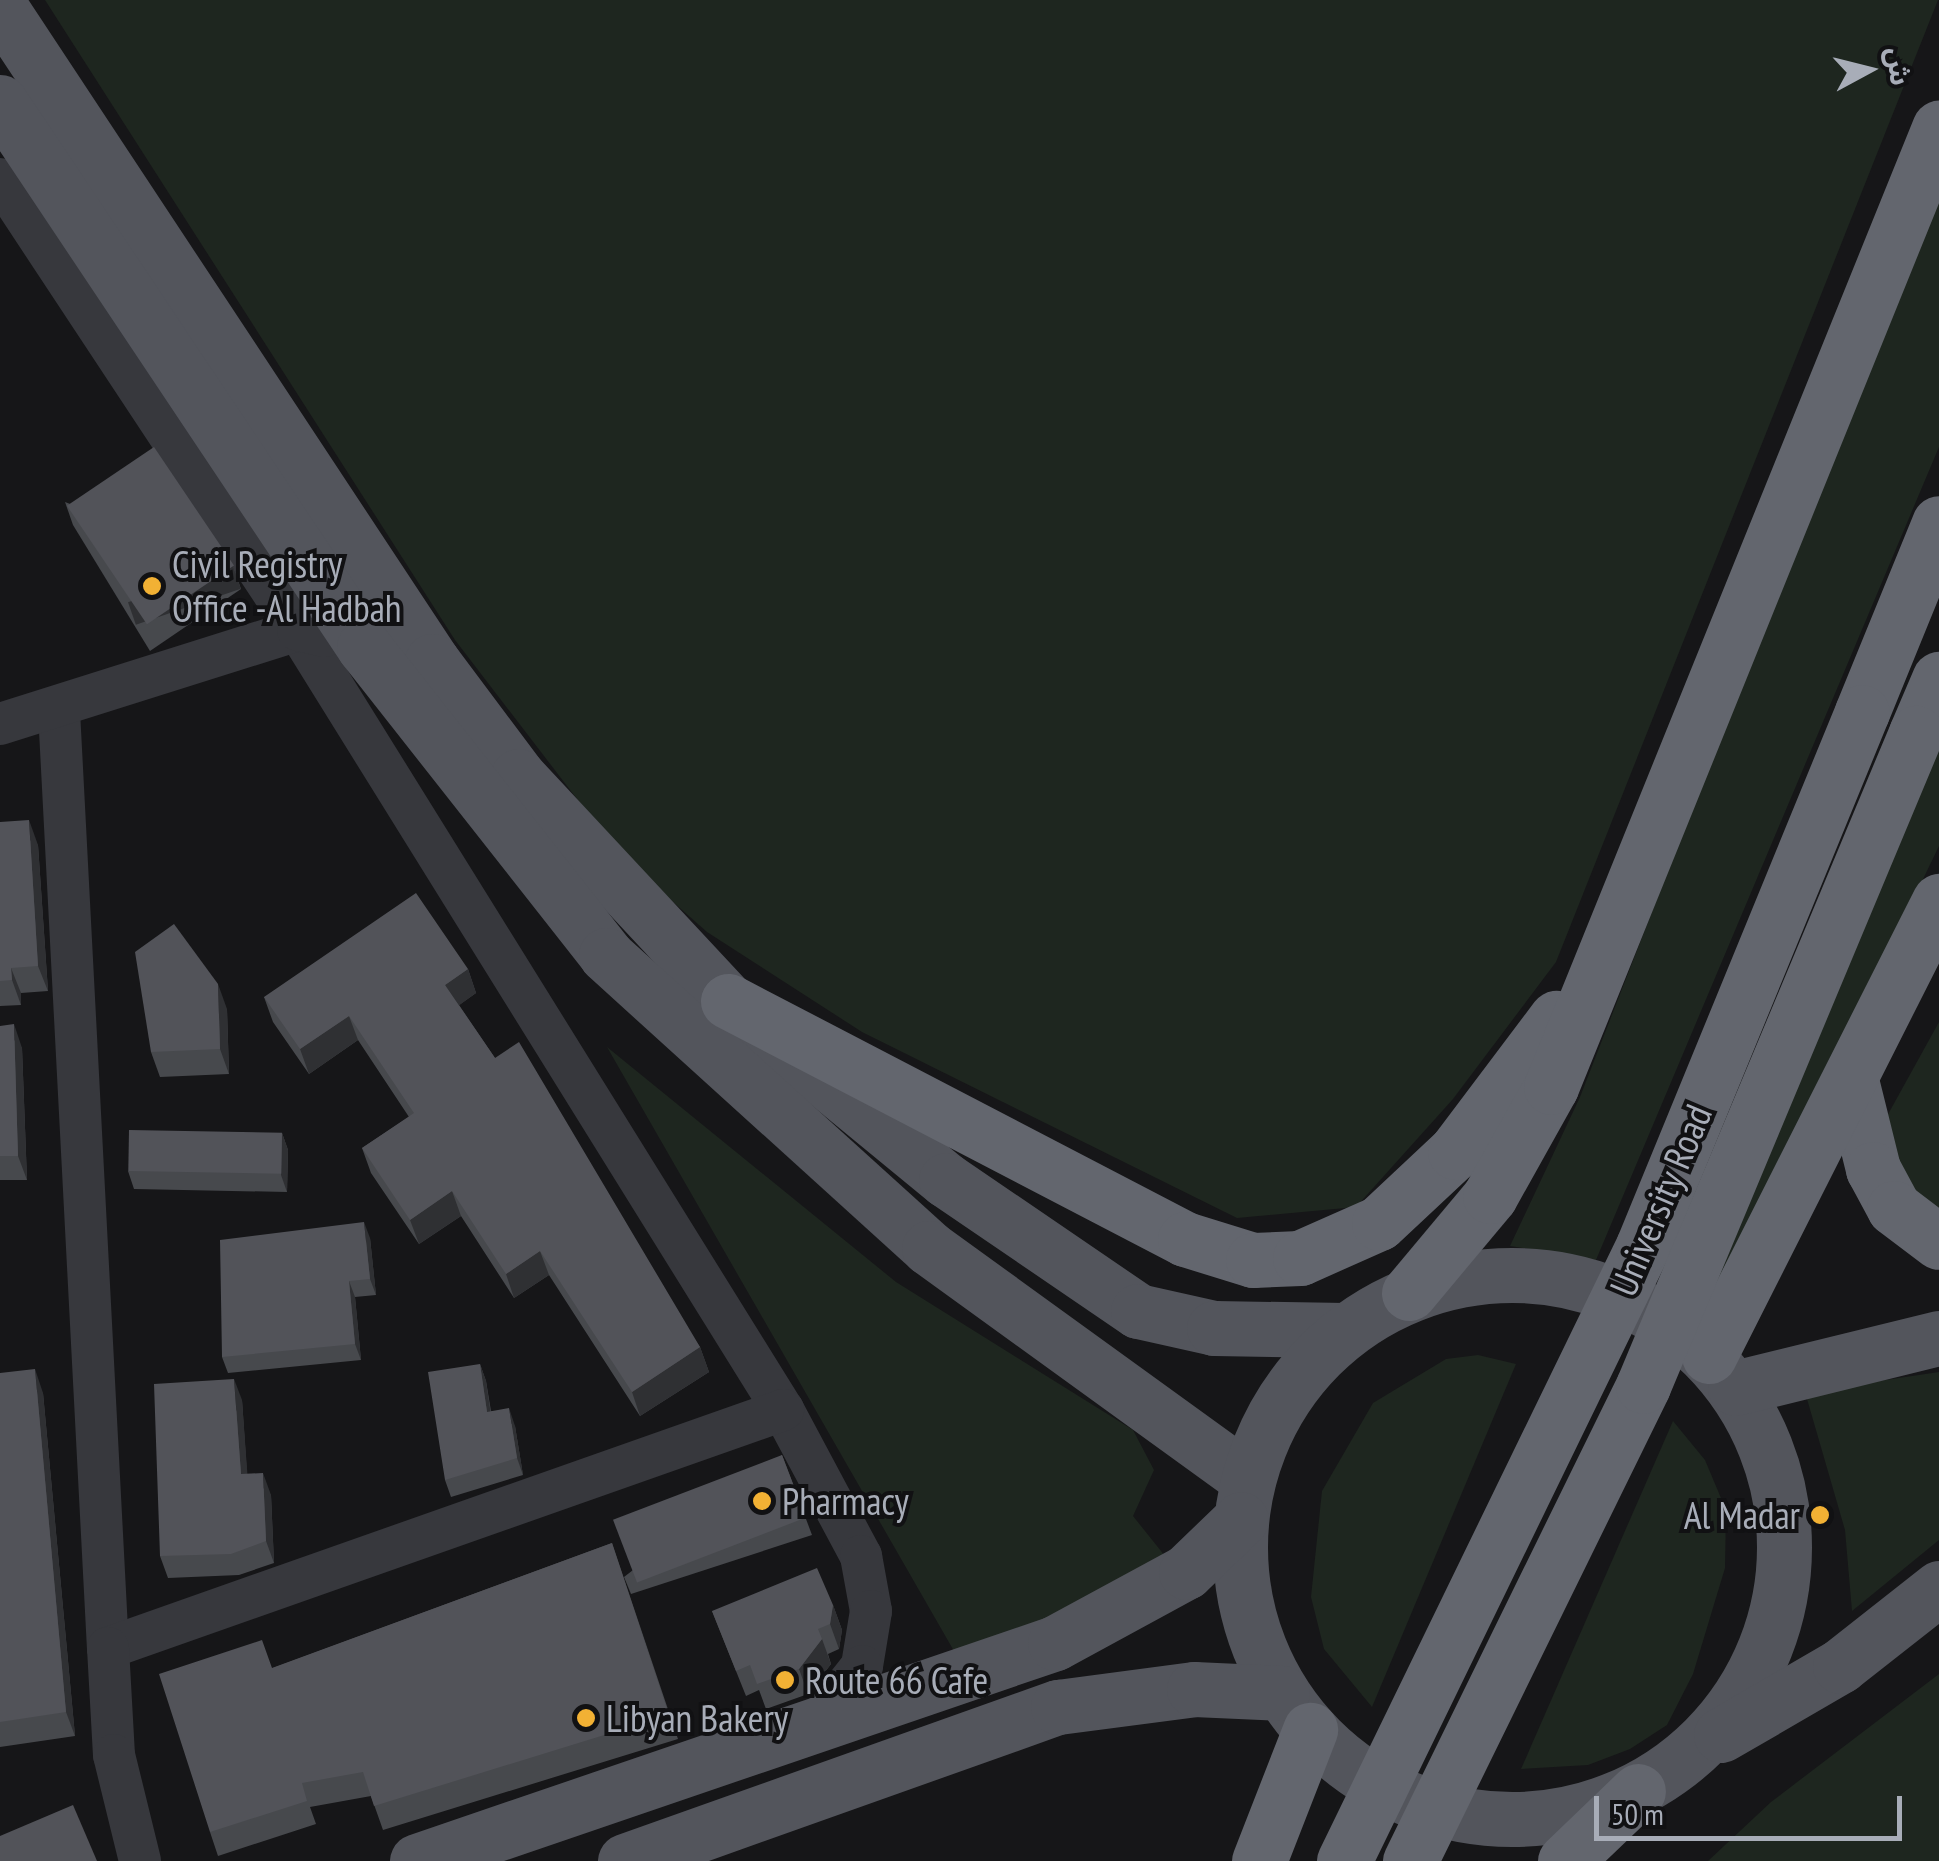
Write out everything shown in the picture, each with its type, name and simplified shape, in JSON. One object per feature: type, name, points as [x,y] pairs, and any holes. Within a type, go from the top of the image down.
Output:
[{"type":"highway","points":[[1409,1293],[1490,1196],[1550,1087],[1629,908],[1939,128]]},
{"type":"highway","name":"University Road","points":[[1344,1861],[1643,1246],[1939,523]]},
{"type":"highway","name":"University Road","points":[[1410,1861],[1643,1386],[1939,678]]},
{"type":"highway","points":[[1722,1372],[1939,901]]},
{"type":"highway","points":[[728,1001],[1185,1240],[1252,1260],[1300,1258],[1380,1223],[1454,1152],[1629,908]]},
{"type":"highway","points":[[1852,1084],[1873,1170],[1894,1208],[1939,1242]]},
{"type":"highway","points":[[1259,1861],[1296,1712]]},
{"type":"highway","points":[[1565,1861],[1638,1791]]},
{"type":"main road","points":[[0,7],[253,445],[364,646],[606,955],[929,1248],[1244,1499],[1255,1638],[1296,1712],[1379,1786],[1463,1817],[1553,1819],[1638,1791],[1701,1746],[1840,1666],[1939,1588]]},
{"type":"main road","points":[[0,102],[253,445],[518,776],[728,1001],[946,1180],[1138,1311],[1214,1328],[1345,1330]]},
{"type":"main road","points":[[417,1861],[1055,1643],[1186,1572],[1244,1499],[1269,1422],[1345,1330],[1409,1293],[1488,1274],[1568,1278],[1645,1306],[1722,1372],[1771,1457],[1784,1554],[1778,1612],[1749,1685],[1701,1746]]},
{"type":"main road","points":[[1722,1372],[1939,1338]]},
{"type":"main road","points":[[625,1861],[1058,1706],[1194,1689],[1296,1712]]},
{"type":"street","points":[[0,179],[298,630],[783,1410],[868,1576],[862,1666],[814,1727]]},
{"type":"street","points":[[0,724],[59,711],[298,630],[364,646]]},
{"type":"street","points":[[59,711],[114,1754],[140,1861]]},
{"type":"street","points":[[108,1648],[783,1410]]},
{"type":"shaded area","points":[[45,0],[1938,0],[1556,962],[1453,1099],[1356,1207],[1237,1218],[862,1032],[707,932],[620,855],[455,640]]},
{"type":"shaded area","points":[[1939,174],[1939,447],[1596,1260],[1510,1246],[1580,1097]]},
{"type":"shaded area","points":[[1939,740],[1939,846],[1721,1298],[1695,1287]]},
{"type":"shaded area","points":[[1939,1022],[1939,1229],[1876,1136]]},
{"type":"shaded area","points":[[607,1047],[896,1282],[1133,1430],[1154,1470],[1133,1516],[1165,1556],[1104,1606],[958,1658]]},
{"type":"shaded area","points":[[1478,1355],[1516,1364],[1372,1707],[1324,1649],[1311,1597],[1322,1491],[1373,1403],[1446,1359]]},
{"type":"shaded area","points":[[1939,1372],[1939,1540],[1852,1611],[1845,1530],[1805,1392]]},
{"type":"shaded area","points":[[1673,1421],[1705,1460],[1726,1510],[1725,1568],[1693,1674],[1667,1725],[1630,1749],[1588,1765],[1521,1769]]},
{"type":"shaded area","points":[[1939,1674],[1939,1861],[1708,1861],[1771,1802]]},
{"type":"building","points":[[154,447],[234,566],[147,624],[67,506]]},
{"type":"building","points":[[29,820],[38,966],[11,968],[12,980],[0,981],[0,822]]},
{"type":"building","points":[[416,893],[468,969],[445,985],[495,1058],[519,1042],[700,1347],[632,1392],[540,1251],[506,1274],[452,1191],[410,1220],[362,1148],[414,1113],[349,1016],[300,1049],[264,997]]},
{"type":"building","points":[[174,924],[218,984],[220,1049],[151,1052],[135,952]]},
{"type":"building","points":[[14,1024],[18,1156],[0,1156],[0,1026]]},
{"type":"building","points":[[129,1130],[282,1133],[281,1174],[128,1171]]},
{"type":"building","points":[[364,1222],[370,1279],[349,1281],[355,1344],[222,1357],[220,1240]]},
{"type":"building","points":[[480,1364],[487,1412],[509,1408],[517,1458],[445,1480],[428,1372]]},
{"type":"building","points":[[35,1369],[66,1712],[0,1722],[0,1373]]},
{"type":"building","points":[[234,1379],[241,1474],[263,1473],[266,1541],[231,1554],[160,1556],[154,1384]]},
{"type":"building","points":[[782,1455],[806,1518],[637,1582],[613,1520]]},
{"type":"building","points":[[612,1543],[669,1715],[374,1806],[363,1772],[302,1783],[307,1801],[210,1832],[159,1674],[262,1640],[272,1668]]},
{"type":"building","points":[[817,1568],[833,1605],[830,1624],[818,1629],[822,1639],[799,1669],[757,1684],[750,1665],[736,1671],[712,1611]]},
{"type":"building","points":[[73,1805],[97,1861],[0,1861],[0,1836]]},
{"type":"place","name":"Civil Registry Office -Al Hadbah","points":[[152,586]]},
{"type":"place","name":"Pharmacy","points":[[762,1501]]},
{"type":"place","name":"Al Madar","points":[[1820,1515]]},
{"type":"place","name":"Route 66 Cafe","points":[[785,1680]]},
{"type":"place","name":"Libyan Bakery","points":[[586,1718]]}]
